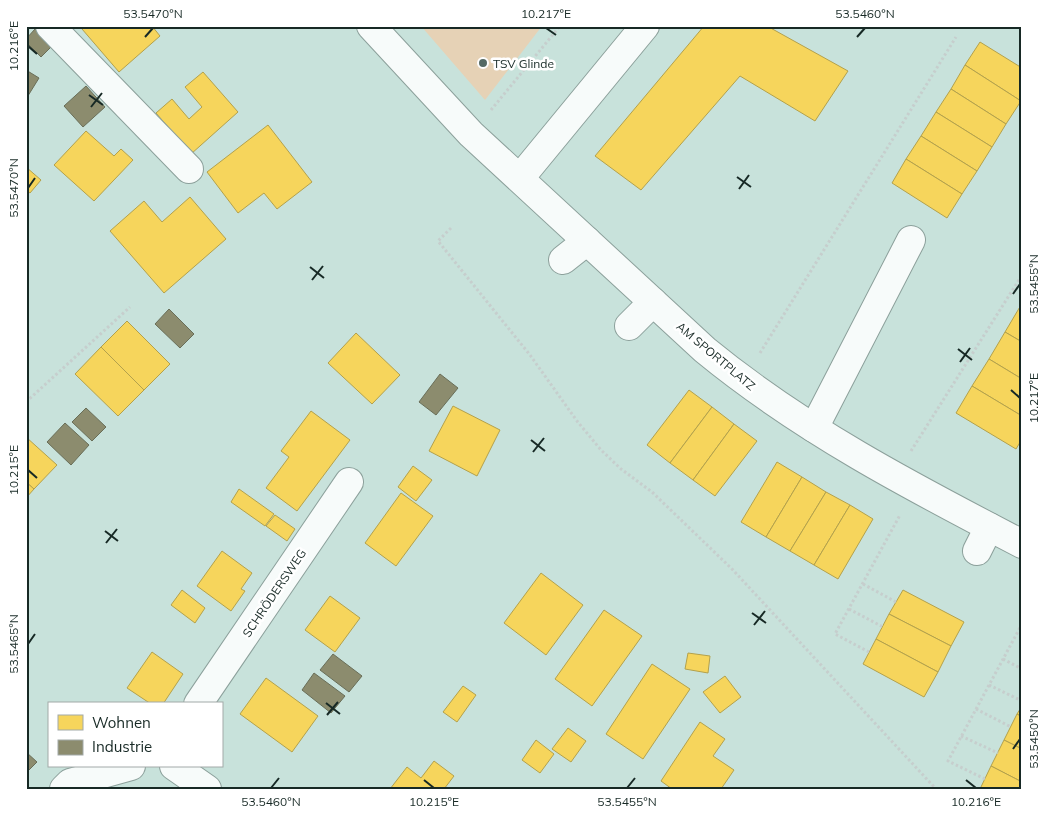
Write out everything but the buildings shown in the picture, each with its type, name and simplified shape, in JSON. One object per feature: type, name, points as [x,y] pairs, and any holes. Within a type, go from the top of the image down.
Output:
[{"type":"street","points":[[50,26],[189,169]]},
{"type":"street","name":"AM SPORTPLATZ","points":[[371,26],[471,134],[705,350],[742,381],[814,428],[905,482],[1022,544]]},
{"type":"street","points":[[520,178],[644,26]]},
{"type":"street","points":[[814,428],[911,240]]},
{"type":"street","points":[[563,260],[587,241]]},
{"type":"street","points":[[629,326],[654,302]]},
{"type":"street","name":"SCHRÖDERSWEG","points":[[199,702],[349,482]]},
{"type":"street","points":[[977,551],[989,527]]},
{"type":"street","points":[[64,789],[70,783],[124,768]]},
{"type":"street","points":[[177,768],[207,789]]},
{"type":"path","points":[[471,134],[560,26]]},
{"type":"path","points":[[742,381],[956,37]]},
{"type":"path","points":[[451,228],[438,241],[530,355],[577,421],[602,450],[622,469],[652,492],[732,569],[936,789]]},
{"type":"path","points":[[869,652],[835,634],[863,584],[905,482],[1022,275]]},
{"type":"path","points":[[26,402],[130,307]]},
{"type":"path","points":[[863,584],[896,602]]},
{"type":"path","points":[[849,608],[883,627]]},
{"type":"path","points":[[985,779],[948,760],[1022,624]]},
{"type":"path","points":[[1003,659],[1022,669]]},
{"type":"path","points":[[989,685],[1022,701]]},
{"type":"path","points":[[976,709],[1011,727]]},
{"type":"path","points":[[962,736],[998,753]]},
{"type":"shaded area","name":"TSV Glinde","points":[[421,26],[542,26],[485,100]]},
{"type":"place","name":"TSV Glinde","points":[[483,63]]}]
